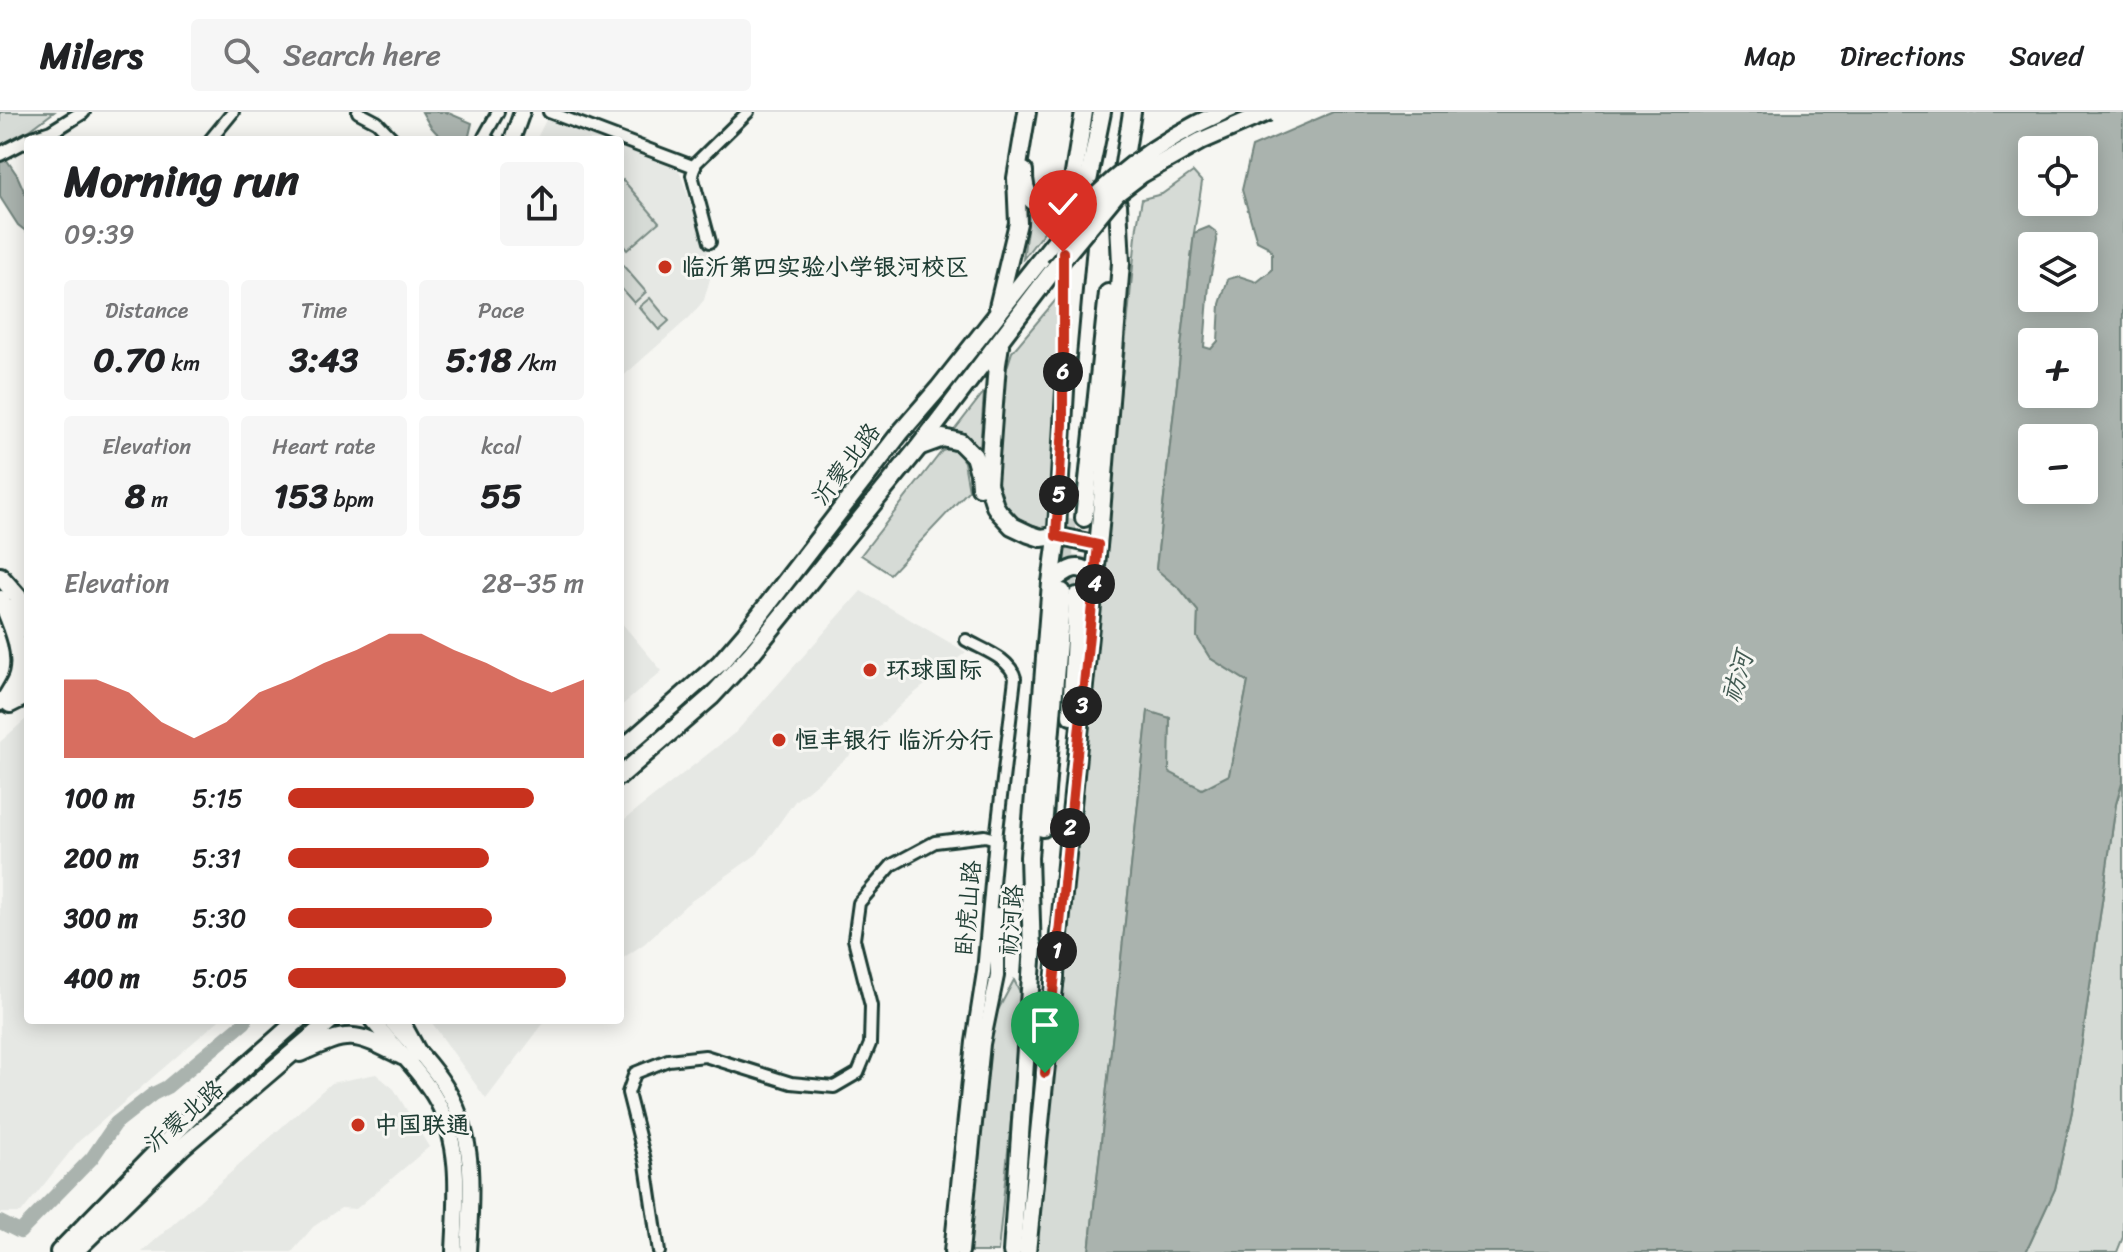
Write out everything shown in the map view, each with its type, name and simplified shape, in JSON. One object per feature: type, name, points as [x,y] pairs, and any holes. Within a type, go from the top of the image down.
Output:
[{"type":"main road","points":[[513,136],[522,112]]},
{"type":"main road","points":[[521,136],[529,112]]},
{"type":"main road","points":[[1029,112],[1024,181],[1036,206],[1048,210],[1092,198]]},
{"type":"main road","points":[[997,314],[1018,223],[1016,178],[1029,112]]},
{"type":"main road","points":[[1063,425],[1063,252],[1084,112]]},
{"type":"main road","points":[[1078,229],[1076,518],[1133,112]]},
{"type":"main road","name":"沂蒙北路","points":[[627,741],[720,663],[745,634],[900,433],[1092,198],[1160,145],[1222,112]]},
{"type":"main road","name":"沂蒙北路","points":[[624,773],[732,676],[918,448],[1055,268],[1117,193],[1142,174],[1201,141],[1268,112]]},
{"type":"main road","points":[[1064,590],[1056,541],[1078,229],[1101,115]]},
{"type":"main road","points":[[1054,984],[1098,545],[1121,263],[1118,204]]},
{"type":"main road","points":[[1001,341],[988,484],[992,499],[1012,526],[1022,531],[1056,541],[1098,545]]},
{"type":"main road","points":[[918,448],[943,438],[960,442],[974,456],[981,500],[990,519],[1012,538],[1029,543],[1056,541]]},
{"type":"main road","points":[[1064,590],[1066,570],[1072,568],[1082,568],[1095,581]]},
{"type":"main road","points":[[3,590],[24,599]]},
{"type":"main road","points":[[3,590],[24,605]]},
{"type":"main road","points":[[3,590],[24,624]]},
{"type":"main road","points":[[3,590],[19,662],[17,678],[4,705]]},
{"type":"main road","name":"祊河路","points":[[1012,1252],[1032,954],[1029,857],[1064,590]]},
{"type":"main road","name":"祊河路","points":[[1027,1252],[1054,984],[1057,907],[1066,815],[1064,590]]},
{"type":"main road","points":[[4,705],[24,697]]},
{"type":"main road","points":[[278,1038],[287,1024]]},
{"type":"main road","name":"沂蒙北路","points":[[59,1252],[202,1105],[294,1024]]},
{"type":"main road","name":"沂蒙北路","points":[[74,1252],[181,1148],[326,1024]]},
{"type":"main road","points":[[376,1024],[449,1094],[461,1119],[471,1180],[468,1252]]},
{"type":"main road","points":[[392,1024],[447,1124],[457,1180],[454,1252]]},
{"type":"main road","points":[[401,1024],[410,1054]]},
{"type":"main road","points":[[284,1061],[341,1036],[364,1038],[410,1054]]},
{"type":"street","points":[[213,136],[233,112]]},
{"type":"street","points":[[358,112],[377,122],[390,136]]},
{"type":"street","points":[[485,136],[498,112]]},
{"type":"street","points":[[549,112],[613,136]]},
{"type":"street","points":[[710,242],[692,175],[696,163],[748,112]]},
{"type":"street","points":[[43,136],[48,126],[75,115]]},
{"type":"street","points":[[65,136],[75,115]]},
{"type":"street","points":[[624,140],[695,167]]},
{"type":"street","points":[[0,154],[23,150]]},
{"type":"street","points":[[0,162],[23,150]]},
{"type":"street","points":[[659,1252],[646,1164],[628,1093],[635,1073],[668,1060],[705,1056],[791,1083],[834,1087],[858,1073],[870,1044],[871,1006],[854,939],[859,903],[892,865],[935,842],[985,836],[996,839],[1015,678],[1013,668],[1006,662],[966,640]]},
{"type":"street","points":[[4,705],[24,683]]},
{"type":"street","points":[[4,705],[24,692]]},
{"type":"street","name":"卧虎山路","points":[[951,1252],[973,1042],[984,972],[996,839]]},
{"type":"street","name":"卧虎山路","points":[[962,1252],[983,1044],[997,976],[996,839]]},
{"type":"shaded area","points":[[0,112],[54,112],[15,141],[0,147]]},
{"type":"shaded area","points":[[546,120],[590,136],[538,136]]},
{"type":"shaded area","name":"临沂第四实验小学银河校区","points":[[624,149],[679,170],[709,256],[710,279],[704,300],[690,317],[624,375]]},
{"type":"shaded area","points":[[1193,172],[1202,182],[1156,568],[1181,590],[1198,611],[1197,637],[1210,658],[1248,682],[1229,776],[1202,790],[1168,773],[1170,718],[1148,712],[1089,1252],[1035,1252],[1137,226],[1142,199],[1162,194]]},
{"type":"shaded area","points":[[624,181],[659,222],[627,250],[624,246]]},
{"type":"shaded area","points":[[1030,207],[1053,220],[1023,259]]},
{"type":"shaded area","points":[[624,267],[646,292],[634,303],[624,292]]},
{"type":"shaded area","points":[[1070,283],[1049,530],[1021,520],[1007,509],[994,482],[1003,380],[1012,352]]},
{"type":"shaded area","points":[[650,298],[669,321],[659,330],[639,307]]},
{"type":"shaded area","points":[[984,392],[980,449],[953,432]]},
{"type":"shaded area","points":[[949,449],[958,452],[964,462],[969,490],[890,574],[861,555],[942,451]]},
{"type":"shaded area","points":[[861,591],[966,652],[906,700],[848,757],[795,801],[757,854],[687,904],[644,944],[624,957],[624,820],[736,732]]},
{"type":"shaded area","points":[[624,626],[662,671],[624,704]]},
{"type":"shaded area","points":[[24,721],[24,1024],[214,1024],[78,1142],[21,1213],[0,1213],[0,742]]},
{"type":"shaded area","points":[[2123,780],[2123,1237],[2117,1252],[2026,1252],[2055,1189],[2072,1111],[2116,804]]},
{"type":"shaded area","points":[[1014,980],[1023,998],[998,1252],[967,1252],[989,1033]]},
{"type":"shaded area","points":[[433,1024],[543,1024],[486,1099]]},
{"type":"shaded area","points":[[376,1074],[394,1089],[429,1147],[356,1209],[341,1208],[313,1227],[292,1252],[142,1252],[331,1083]]},
{"type":"water","points":[[422,112],[446,112],[472,123],[469,136],[442,136],[431,127]]},
{"type":"water","name":"祊河","points":[[1333,112],[2123,112],[2123,780],[2116,804],[2072,1111],[2055,1189],[2026,1252],[1089,1252],[1148,711],[1170,718],[1169,772],[1202,789],[1229,775],[1248,682],[1210,658],[1197,637],[1198,611],[1181,590],[1156,569],[1194,233],[1209,227],[1216,232],[1217,241],[1209,285],[1204,347],[1211,349],[1218,341],[1220,304],[1228,279],[1239,276],[1257,282],[1272,270],[1272,252],[1257,241],[1242,190],[1252,147]]},
{"type":"water","points":[[0,150],[24,191],[24,230],[0,197]]},
{"type":"waterway","points":[[0,1222],[20,1232],[92,1158],[116,1123],[167,1087],[243,1024]]},
{"type":"tunnel","points":[[1063,583],[1068,517]]},
{"type":"tunnel","points":[[1077,596],[1084,518]]},
{"type":"place","name":"临沂第四实验小学银河校区","points":[[665,267]]},
{"type":"place","name":"环球国际","points":[[870,670]]},
{"type":"place","name":"恒丰银行 临沂分行","points":[[779,740]]},
{"type":"place","name":"中国联通","points":[[358,1125]]},
{"type":"route","points":[[1045,1073],[1098,545],[1056,536],[1063,425],[1063,252]]}]
